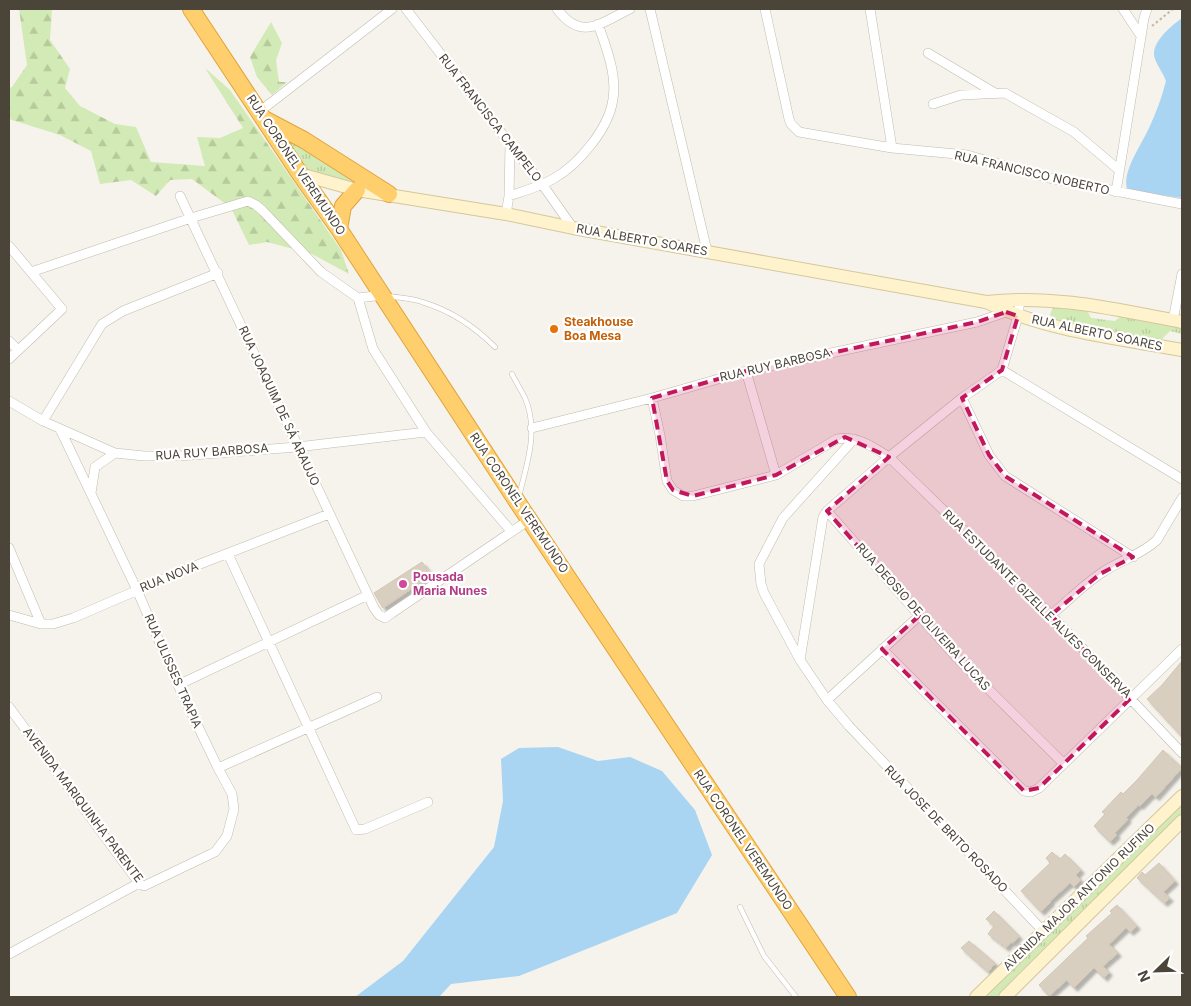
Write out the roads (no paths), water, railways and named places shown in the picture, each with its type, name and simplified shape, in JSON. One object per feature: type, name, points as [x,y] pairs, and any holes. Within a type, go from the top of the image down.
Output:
[{"type":"highway","name":"RUA CORONEL VEREMUNDO","points":[[191,9],[300,174],[339,228],[529,520],[848,997]]},
{"type":"highway","points":[[261,116],[304,140],[389,194]]},
{"type":"highway","points":[[339,228],[342,206],[357,190]]},
{"type":"main road","name":"RUA ALBERTO SOARES","points":[[300,174],[357,190],[506,214],[573,228],[986,302],[1012,314],[1054,326],[1182,350]]},
{"type":"main road","name":"RUA ALBERTO SOARES","points":[[986,302],[1015,299],[1061,301],[1177,321]]},
{"type":"main road","name":"AVENIDA MAJOR ANTONIO RUFINO","points":[[976,997],[1182,796]]},
{"type":"main road","name":"AVENIDA MAJOR ANTONIO RUFINO","points":[[1005,997],[1182,821]]},
{"type":"main road","points":[[1088,889],[1101,902]]},
{"type":"street","points":[[261,116],[392,9]]},
{"type":"street","name":"RUA FRANCISCA CAMPELO","points":[[406,9],[542,184],[573,228]]},
{"type":"street","points":[[557,9],[565,20],[576,27],[584,28],[598,24],[630,9]]},
{"type":"street","points":[[650,9],[707,251]]},
{"type":"street","name":"RUA FRANCISCO NOBERTO","points":[[764,9],[790,119],[794,128],[799,132],[892,148],[967,155],[1050,178],[1182,204]]},
{"type":"street","points":[[870,9],[892,148]]},
{"type":"street","points":[[1123,9],[1141,36]]},
{"type":"street","points":[[1116,192],[1146,9]]},
{"type":"street","points":[[510,196],[553,179],[580,158],[595,141],[610,111],[613,98],[612,74],[598,24]]},
{"type":"street","points":[[928,53],[995,94]]},
{"type":"street","points":[[933,104],[961,95],[1005,93],[1074,132],[1119,170]]},
{"type":"street","points":[[506,214],[510,196],[510,144]]},
{"type":"street","name":"RUA JOAQUIM DE SÁ ARAUJO","points":[[180,196],[218,273],[328,514],[379,615],[385,618],[511,531]]},
{"type":"street","points":[[31,272],[191,218],[248,201],[256,205],[321,272],[358,298],[373,349],[426,432],[511,531],[529,520]]},
{"type":"street","points":[[9,246],[62,308],[9,359]]},
{"type":"street","points":[[43,421],[102,324],[123,311],[218,273]]},
{"type":"street","points":[[1177,321],[1182,274]]},
{"type":"street","points":[[358,298],[383,295]]},
{"type":"street","points":[[800,660],[823,517],[827,511],[889,457],[962,398],[1002,370],[1015,299]]},
{"type":"street","name":"RUA RUY BARBOSA","points":[[532,428],[652,398],[746,370],[1012,314]]},
{"type":"street","points":[[9,341],[18,350]]},
{"type":"street","points":[[746,370],[776,476]]},
{"type":"street","points":[[1002,370],[1182,479]]},
{"type":"street","points":[[652,398],[667,481],[673,490],[683,496],[693,496],[776,476],[837,438],[854,439]]},
{"type":"street","points":[[962,398],[988,455],[1005,476],[1134,557]]},
{"type":"street","name":"RUA RUY BARBOSA","points":[[9,401],[43,421],[115,453],[144,456],[179,456],[297,447],[426,432]]},
{"type":"street","name":"RUA ULISSES TRAPIA","points":[[60,429],[137,590],[178,685],[218,768]]},
{"type":"street","name":"RUA ESTUDANTE GIZELLE ALVES CONSERVA","points":[[854,439],[889,457],[1051,615],[1182,753]]},
{"type":"street","name":"RUA JOSE DE BRITO ROSADO","points":[[854,439],[783,518],[759,564],[764,593],[800,660],[827,700],[849,726],[1044,932]]},
{"type":"street","points":[[91,494],[95,467],[115,453]]},
{"type":"street","points":[[1051,615],[1100,574],[1134,557],[1157,540],[1182,498]]},
{"type":"street","name":"RUA DEOSIO DE OLIVEIRA LUCAS","points":[[827,511],[956,657],[1064,764]]},
{"type":"street","name":"RUA NOVA","points":[[9,615],[41,624],[53,624],[73,618],[137,590],[328,514]]},
{"type":"street","points":[[9,548],[41,624]]},
{"type":"street","points":[[228,554],[356,830],[364,830],[428,802]]},
{"type":"street","points":[[178,685],[368,596]]},
{"type":"street","points":[[827,700],[919,616]]},
{"type":"street","points":[[882,649],[1024,791],[1031,792],[1039,788],[1182,649]]},
{"type":"street","points":[[218,768],[378,698]]},
{"type":"street","name":"AVENIDA MARIQUINHA PARENTE","points":[[9,707],[139,883],[144,886],[214,852],[227,836],[234,809],[232,794],[218,768]]},
{"type":"street","points":[[9,954],[139,883]]},
{"type":"lane","points":[[383,295],[421,301],[443,310],[483,335],[494,347]]},
{"type":"lane","points":[[512,374],[526,399],[532,428],[532,444],[518,503]]},
{"type":"lane","points":[[740,907],[764,956],[796,997]]},
{"type":"water","points":[[1182,18],[1182,198],[1132,191],[1127,189],[1127,174],[1154,117],[1166,81],[1155,59],[1155,47],[1162,36]]},
{"type":"water","points":[[558,747],[598,761],[630,757],[662,771],[695,810],[712,855],[677,913],[519,976],[451,984],[439,997],[355,997],[403,961],[494,847],[503,801],[501,759],[519,748]]},
{"type":"place","name":"Steakhouse Boa Mesa","points":[[554,329]]},
{"type":"place","name":"Pousada Maria Nunes","points":[[403,584]]}]
